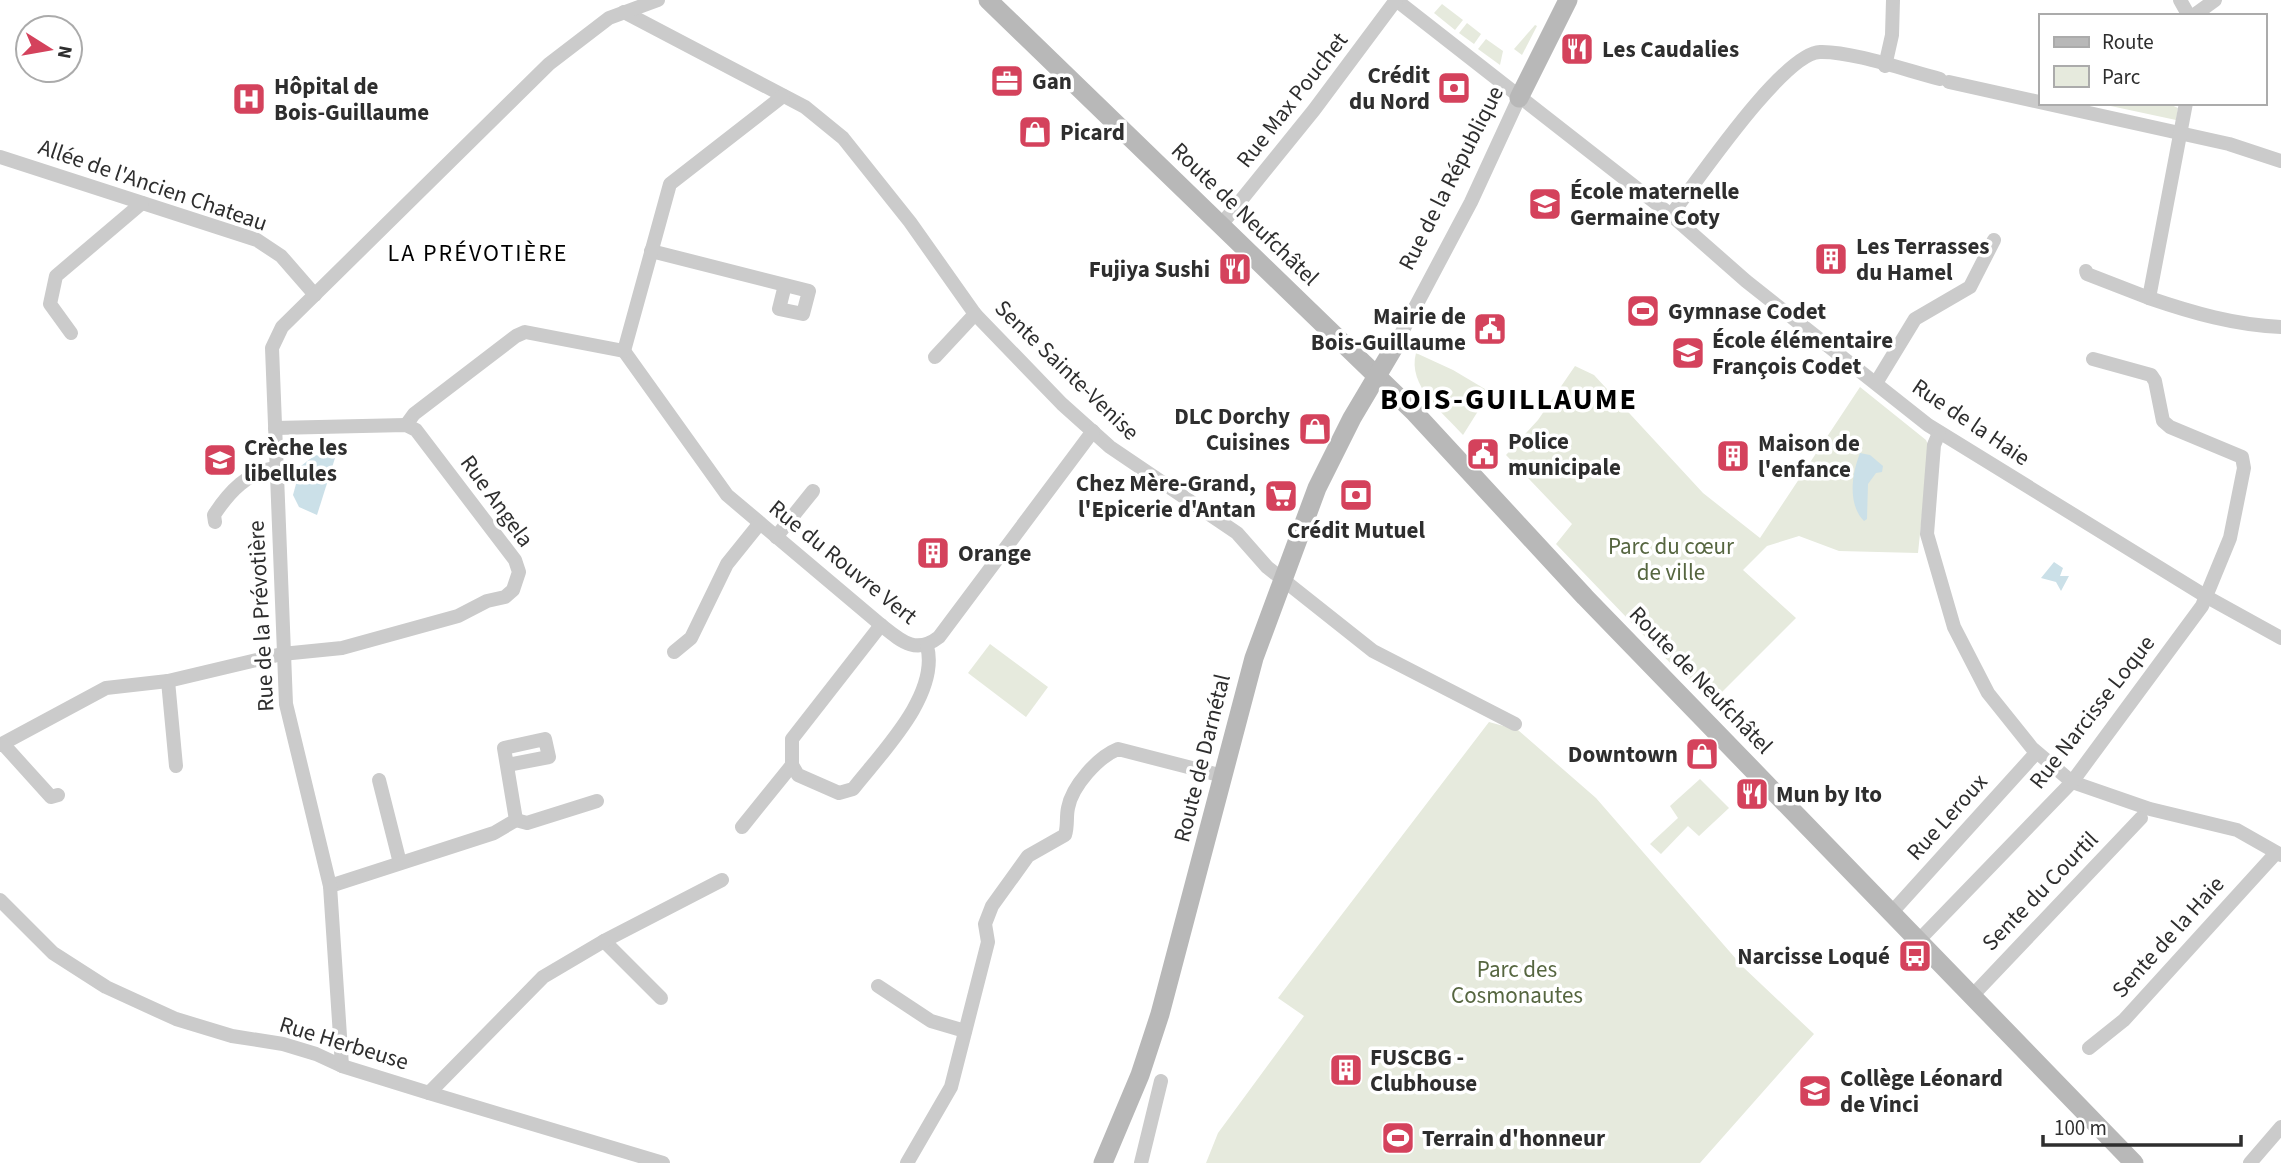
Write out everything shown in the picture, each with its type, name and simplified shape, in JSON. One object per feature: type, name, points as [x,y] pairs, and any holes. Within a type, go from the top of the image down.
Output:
[{"type":"main road","name":"Route de Neufchâtel","points":[[988,0],[1377,376],[1586,597],[1973,995],[2129,1161]]},
{"type":"main road","name":"Rue de la République","points":[[1518,98],[1568,0]]},
{"type":"main road","name":"Rue de la République","points":[[1377,376],[1393,349]]},
{"type":"main road","name":"Route de Darnétal","points":[[1103,1163],[1140,1075],[1160,1014],[1249,672],[1317,488],[1377,376]]},
{"type":"street","name":"Rue de la Prévotière","points":[[342,1066],[330,886],[286,704],[272,348],[282,327],[549,64],[588,32],[625,12],[658,0]]},
{"type":"street","name":"Rue Max Pouchet","points":[[1221,225],[1314,110],[1396,0]]},
{"type":"street","name":"Rue de la Haie","points":[[1396,0],[1560,131],[1671,215],[1746,281],[1940,433],[2207,597],[2281,638]]},
{"type":"street","points":[[1885,66],[1892,35],[1892,0]]},
{"type":"street","points":[[2194,14],[2214,0]]},
{"type":"street","name":"Sente Sainte-Venise","points":[[625,12],[805,107],[843,138],[910,222],[975,314],[1093,431],[1188,502],[1237,533],[1262,562],[1373,650],[1515,724]]},
{"type":"street","points":[[1671,215],[1779,76],[1805,55],[1833,53],[2039,104]]},
{"type":"street","points":[[275,429],[406,425],[414,414],[516,335],[525,332],[624,351],[670,184],[783,96]]},
{"type":"street","name":"Rue de la République","points":[[1393,349],[1471,202],[1518,98]]},
{"type":"street","points":[[2045,105],[2229,144],[2281,161]]},
{"type":"street","points":[[2087,115],[2097,105]]},
{"type":"street","points":[[2149,298],[2186,105]]},
{"type":"street","name":"Allée de l'Ancien Chateau","points":[[0,157],[257,240],[281,256],[315,295]]},
{"type":"street","points":[[71,333],[50,304],[56,276],[142,203]]},
{"type":"street","points":[[1876,383],[1915,319],[1970,287],[1994,240]]},
{"type":"street","points":[[651,251],[785,285]]},
{"type":"street","points":[[2086,271],[2087,274],[2149,298],[2205,316],[2254,326],[2281,327]]},
{"type":"street","points":[[935,357],[975,314]]},
{"type":"street","name":"Rue du Rouvre Vert","points":[[624,351],[727,495],[902,642],[927,646],[939,637],[1093,431]]},
{"type":"street","name":"Rue Narcisse Loque","points":[[1919,940],[2072,782],[2207,597],[2220,568],[2236,517],[2236,502],[2245,461],[2242,457],[2170,427],[2163,421],[2155,381],[2151,375],[2093,359]]},
{"type":"street","name":"Rue Angela","points":[[2,745],[106,688],[168,681],[282,654],[355,645],[458,616],[487,601],[505,597],[513,590],[519,572],[514,560],[416,430],[406,425]]},
{"type":"street","points":[[1940,433],[1934,445],[1927,534],[1954,627],[1988,693],[2036,752],[2072,782],[2150,809],[2236,830],[2279,854]]},
{"type":"street","points":[[215,522],[214,515],[228,495],[256,472],[277,468]]},
{"type":"street","points":[[776,537],[813,491]]},
{"type":"street","points":[[674,652],[691,638],[727,564],[760,523]]},
{"type":"street","points":[[881,625],[792,739],[792,765],[798,775],[839,793],[853,789],[915,709],[929,664],[927,646]]},
{"type":"street","points":[[168,681],[176,766]]},
{"type":"street","points":[[2,745],[51,797],[58,795]]},
{"type":"street","points":[[907,1163],[951,1087],[988,942],[985,924],[992,905],[1028,856],[1065,835],[1071,798],[1105,754],[1118,749],[1223,776]]},
{"type":"street","name":"Rue Leroux","points":[[1892,912],[2036,752]]},
{"type":"street","points":[[507,765],[516,820]]},
{"type":"street","points":[[742,827],[792,765]]},
{"type":"street","points":[[379,780],[400,863]]},
{"type":"street","points":[[330,886],[494,833],[516,820],[527,823],[597,801]]},
{"type":"street","name":"Sente du Courtil","points":[[1973,995],[2141,818]]},
{"type":"street","name":"Sente de la Haie","points":[[2089,1048],[2124,1020],[2279,854]]},
{"type":"street","points":[[429,1093],[543,977],[604,941],[722,880]]},
{"type":"street","name":"Rue Herbeuse","points":[[0,900],[53,953],[106,987],[136,1002],[232,1037],[283,1044],[316,1054],[342,1066],[663,1163]]},
{"type":"street","points":[[604,941],[660,998]]},
{"type":"street","points":[[878,986],[931,1021],[965,1031]]},
{"type":"street","points":[[1141,1163],[1161,1081]]},
{"type":"street","points":[[2250,1163],[2281,1127]]},
{"type":"green space","points":[[1442,4],[1463,20],[1455,30],[1434,13]]},
{"type":"green space","points":[[1467,23],[1481,34],[1474,44],[1459,33]]},
{"type":"green space","points":[[1535,25],[1537,26],[1522,55],[1514,49]]},
{"type":"green space","points":[[1486,39],[1503,51],[1500,65],[1478,49]]},
{"type":"green space","points":[[2106,105],[2171,105],[2178,108],[2176,120]]},
{"type":"green space","points":[[1416,353],[1453,370],[1490,392],[1463,435],[1437,408],[1422,387],[1417,377]]},
{"type":"green space","name":"Parc du cœur de ville","points":[[1575,366],[1594,375],[1703,493],[1760,538],[1860,387],[1926,440],[1929,447],[1918,553],[1839,551],[1799,536],[1767,546],[1743,570],[1796,618],[1712,702],[1675,668],[1556,544],[1572,524],[1506,455],[1538,420]]},
{"type":"green space","points":[[990,644],[1048,687],[1026,717],[968,673]]},
{"type":"green space","name":"Parc des Cosmonautes","points":[[1489,722],[1518,730],[1596,798],[1743,967],[1814,1034],[1700,1163],[1206,1163],[1218,1133],[1304,1016],[1278,998]]},
{"type":"green space","points":[[1700,779],[1729,808],[1699,836],[1688,826],[1661,854],[1650,844],[1678,818],[1670,806]]},
{"type":"water","points":[[1860,453],[1870,455],[1883,466],[1882,472],[1876,473],[1868,484],[1867,519],[1864,521],[1853,497],[1853,479]]},
{"type":"water","points":[[315,455],[335,458],[317,515],[299,507],[293,495],[301,466]]},
{"type":"water","points":[[2054,562],[2063,568],[2060,576],[2069,576],[2061,591],[2056,582],[2041,578]]},
{"type":"place","name":"Les Caudalies","points":[[1577,49]]},
{"type":"place","name":"Gan","points":[[1007,81]]},
{"type":"place","name":"Crédit du Nord","points":[[1454,88]]},
{"type":"place","name":"Hôpital de Bois-Guillaume","points":[[249,99]]},
{"type":"place","name":"Picard","points":[[1035,132]]},
{"type":"place","name":"École maternelle Germaine Coty","points":[[1545,204]]},
{"type":"place","name":"Les Terrasses du Hamel","points":[[1831,259]]},
{"type":"place","name":"Fujiya Sushi","points":[[1235,269]]},
{"type":"place","name":"Gymnase Codet","points":[[1643,311]]},
{"type":"place","name":"Mairie de Bois-Guillaume","points":[[1490,329]]},
{"type":"place","name":"École élémentaire François Codet","points":[[1688,353]]},
{"type":"place","name":"DLC Dorchy Cuisines","points":[[1315,429]]},
{"type":"place","name":"Police municipale","points":[[1483,454]]},
{"type":"place","name":"Maison de l'enfance","points":[[1733,456]]},
{"type":"place","name":"Crèche les libellules","points":[[220,460]]},
{"type":"place","name":"Crédit Mutuel","points":[[1356,495]]},
{"type":"place","name":"Chez Mère-Grand, l'Epicerie d'Antan","points":[[1281,496]]},
{"type":"place","name":"Orange","points":[[933,553]]},
{"type":"place","name":"Downtown","points":[[1702,754]]},
{"type":"place","name":"Mun by Ito","points":[[1752,794]]},
{"type":"place","name":"Narcisse Loqué","points":[[1915,956]]},
{"type":"place","name":"FUSCBG - Clubhouse","points":[[1346,1070]]},
{"type":"place","name":"Collège Léonard de Vinci","points":[[1815,1091]]},
{"type":"place","name":"Terrain d'honneur","points":[[1398,1138]]},
{"type":"district","name":"LA PRÉVOTIÈRE","points":[[478,253]]},
{"type":"district","name":"BOIS-GUILLAUME","points":[[1509,399]]}]
